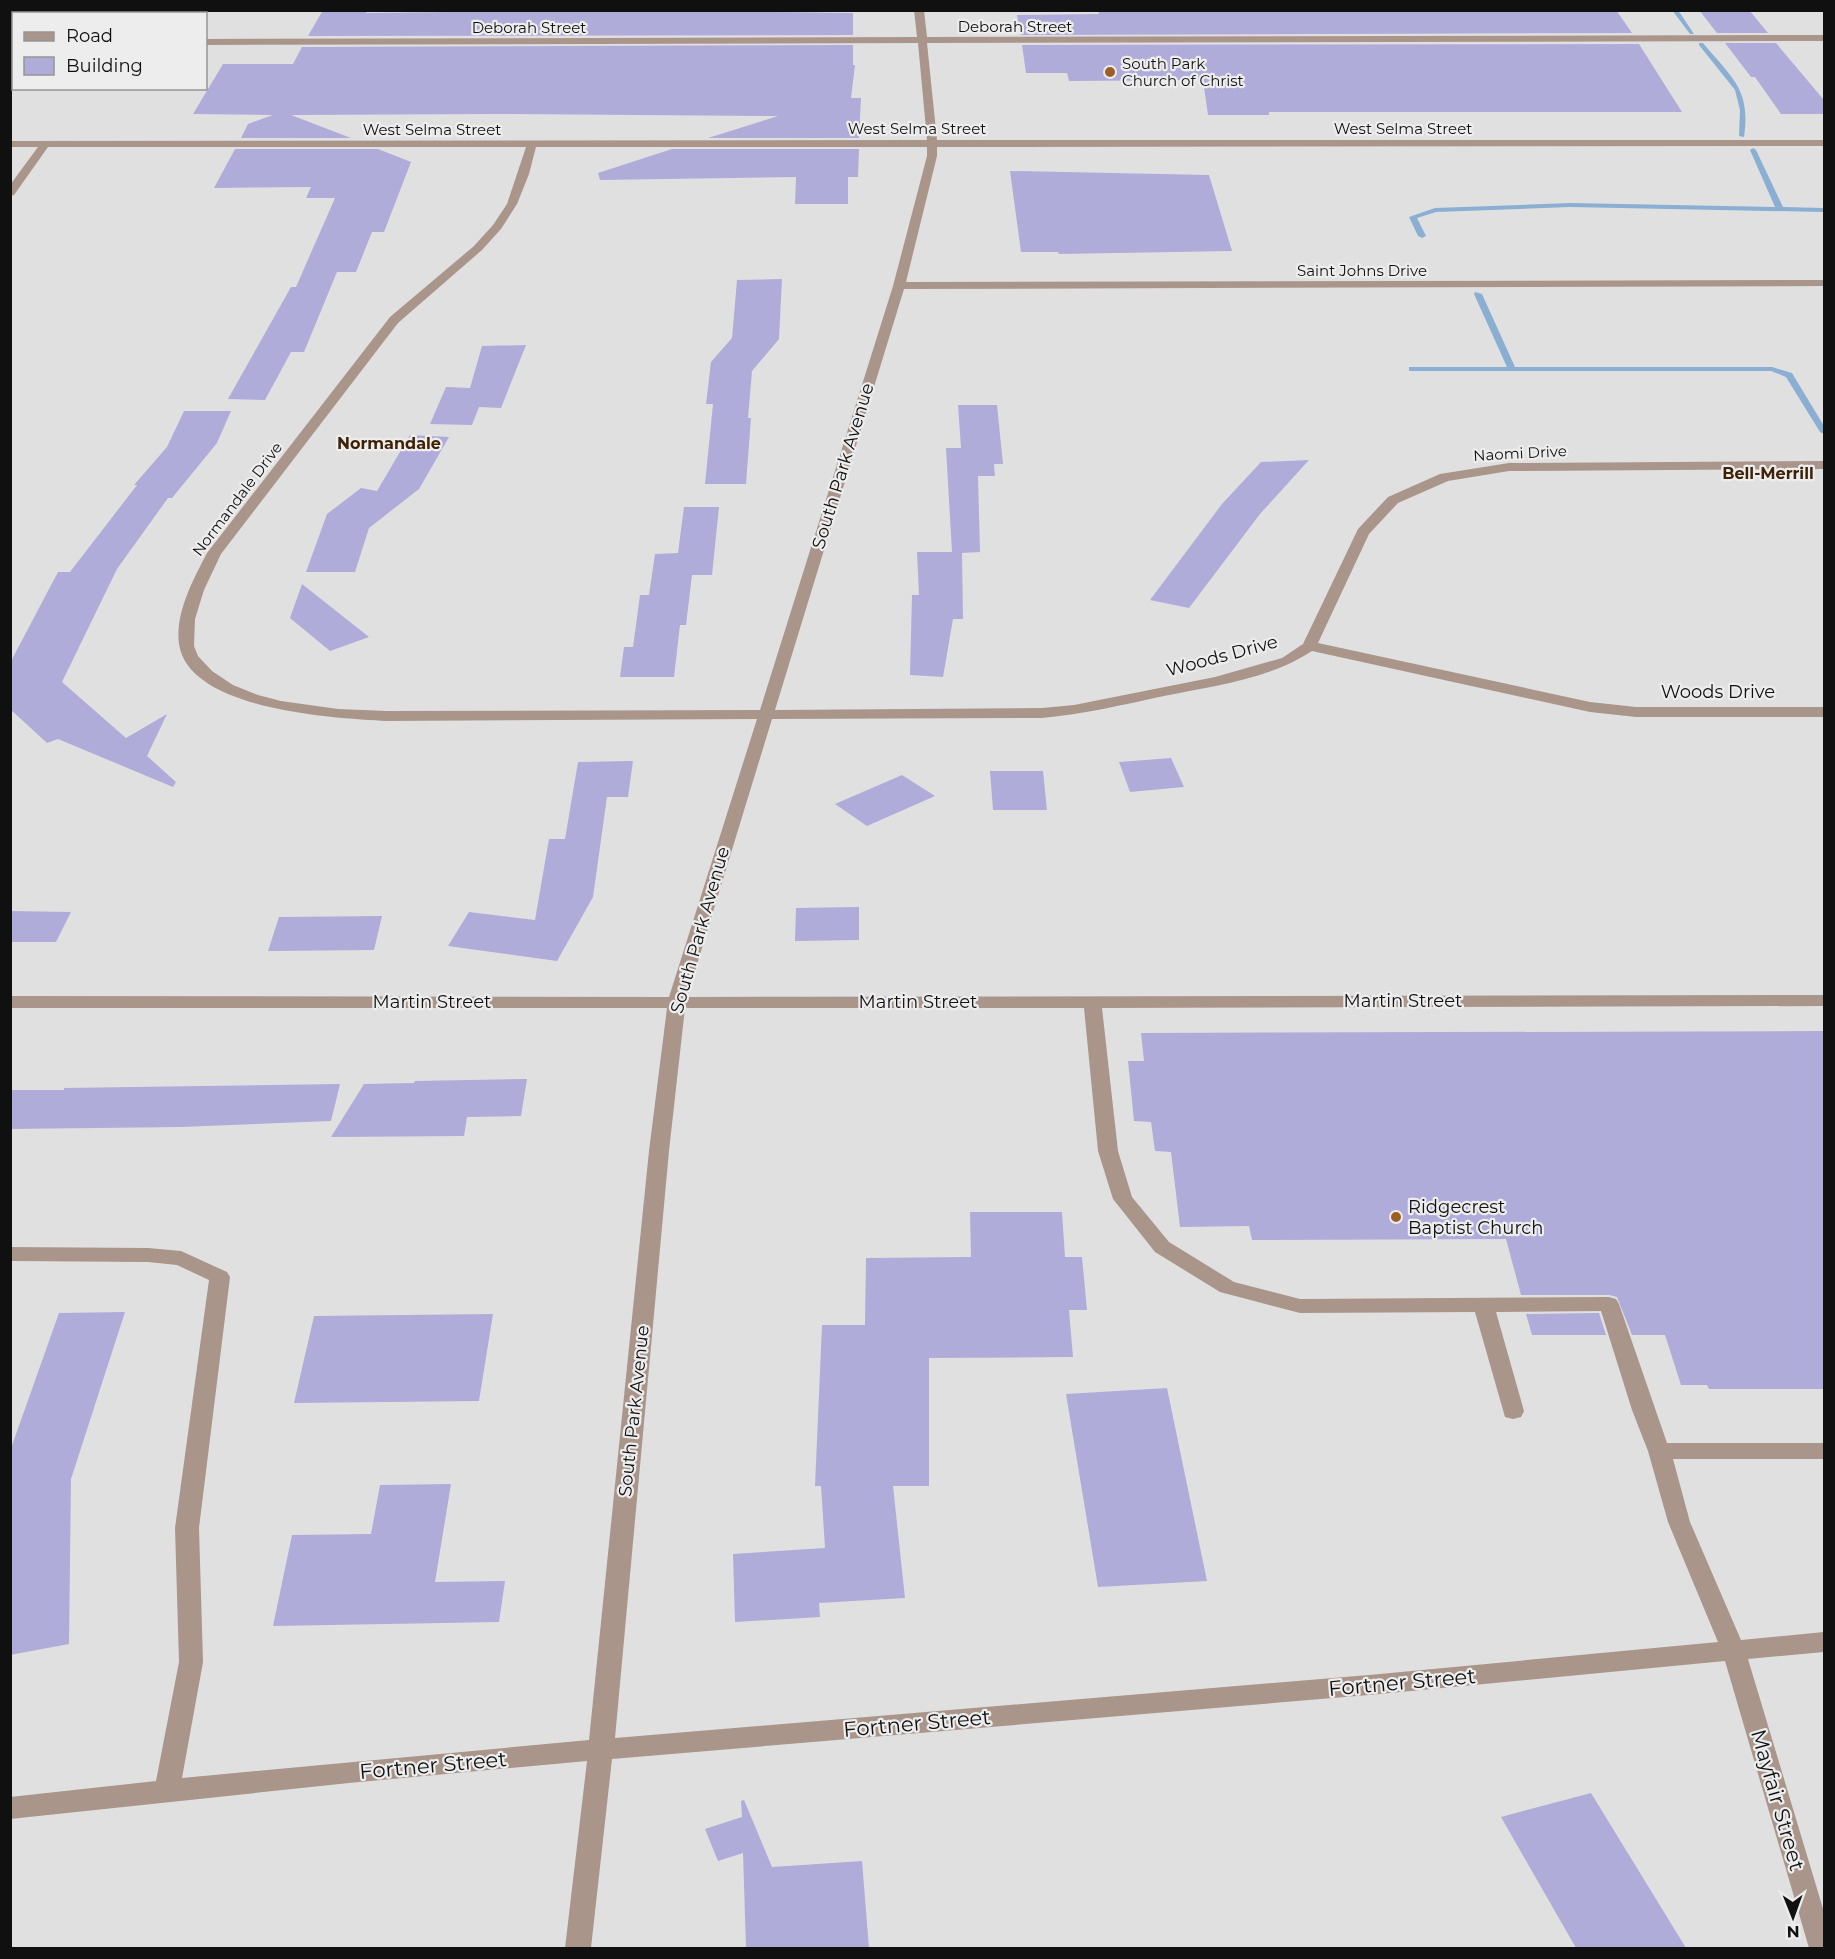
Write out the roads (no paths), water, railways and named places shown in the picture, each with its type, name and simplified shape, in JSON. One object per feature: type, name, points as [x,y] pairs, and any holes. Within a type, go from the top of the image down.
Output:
[{"type":"street","name":"South Park Avenue","points":[[578,1948],[601,1749],[659,1151],[677,1001],[899,286],[932,156],[924,41],[919,10]]},
{"type":"street","name":"Deborah Street","points":[[207,42],[1824,38]]},
{"type":"street","name":"West Selma Street","points":[[10,144],[1824,143]]},
{"type":"street","points":[[10,193],[45,144]]},
{"type":"street","name":"Normandale Drive","points":[[532,144],[524,174],[512,204],[497,227],[478,248],[394,320],[214,553],[194,591],[186,633],[190,656],[211,678],[238,693],[273,704],[344,715],[765,716]]},
{"type":"street","name":"Saint Johns Drive","points":[[899,286],[1824,284]]},
{"type":"street","name":"Naomi Drive","points":[[1309,646],[1363,532],[1393,500],[1444,477],[1509,467],[1824,465]]},
{"type":"street","name":"Woods Drive","points":[[765,716],[1042,713],[1074,710],[1217,681],[1287,661],[1309,646],[1590,707],[1636,712],[1824,712]]},
{"type":"street","name":"Martin Street","points":[[10,1002],[1824,999]]},
{"type":"street","points":[[1092,1002],[1108,1150],[1123,1199],[1162,1247],[1227,1287],[1300,1306],[1484,1305],[1513,1411]]},
{"type":"street","points":[[10,1254],[148,1255],[181,1258],[220,1277],[187,1528],[191,1662],[167,1790]]},
{"type":"street","name":"Mayfair Street","points":[[1484,1305],[1609,1304],[1643,1410],[1659,1451],[1679,1522],[1734,1651],[1822,1948]]},
{"type":"street","points":[[1659,1451],[1824,1451]]},
{"type":"street","name":"Fortner Street","points":[[10,1808],[167,1790],[601,1749],[1347,1687],[1824,1642]]},
{"type":"waterway","points":[[1675,10],[1692,33]]},
{"type":"waterway","points":[[1701,44],[1738,90],[1743,110],[1742,136]]},
{"type":"waterway","points":[[1753,150],[1780,209]]},
{"type":"waterway","points":[[1422,236],[1413,217],[1435,210],[1570,205],[1824,210]]},
{"type":"waterway","points":[[1478,294],[1512,369]]},
{"type":"waterway","points":[[1412,369],[1512,369]]},
{"type":"waterway","points":[[1512,369],[1772,369],[1789,375],[1824,432]]},
{"type":"place","name":"South Park Church of Christ","points":[[1110,72]]},
{"type":"place","name":"Ridgecrest Baptist Church","points":[[1396,1217]]},
{"type":"district","name":"Normandale","points":[[389,443]]},
{"type":"district","name":"Bell-Merrill","points":[[1768,473]]}]
